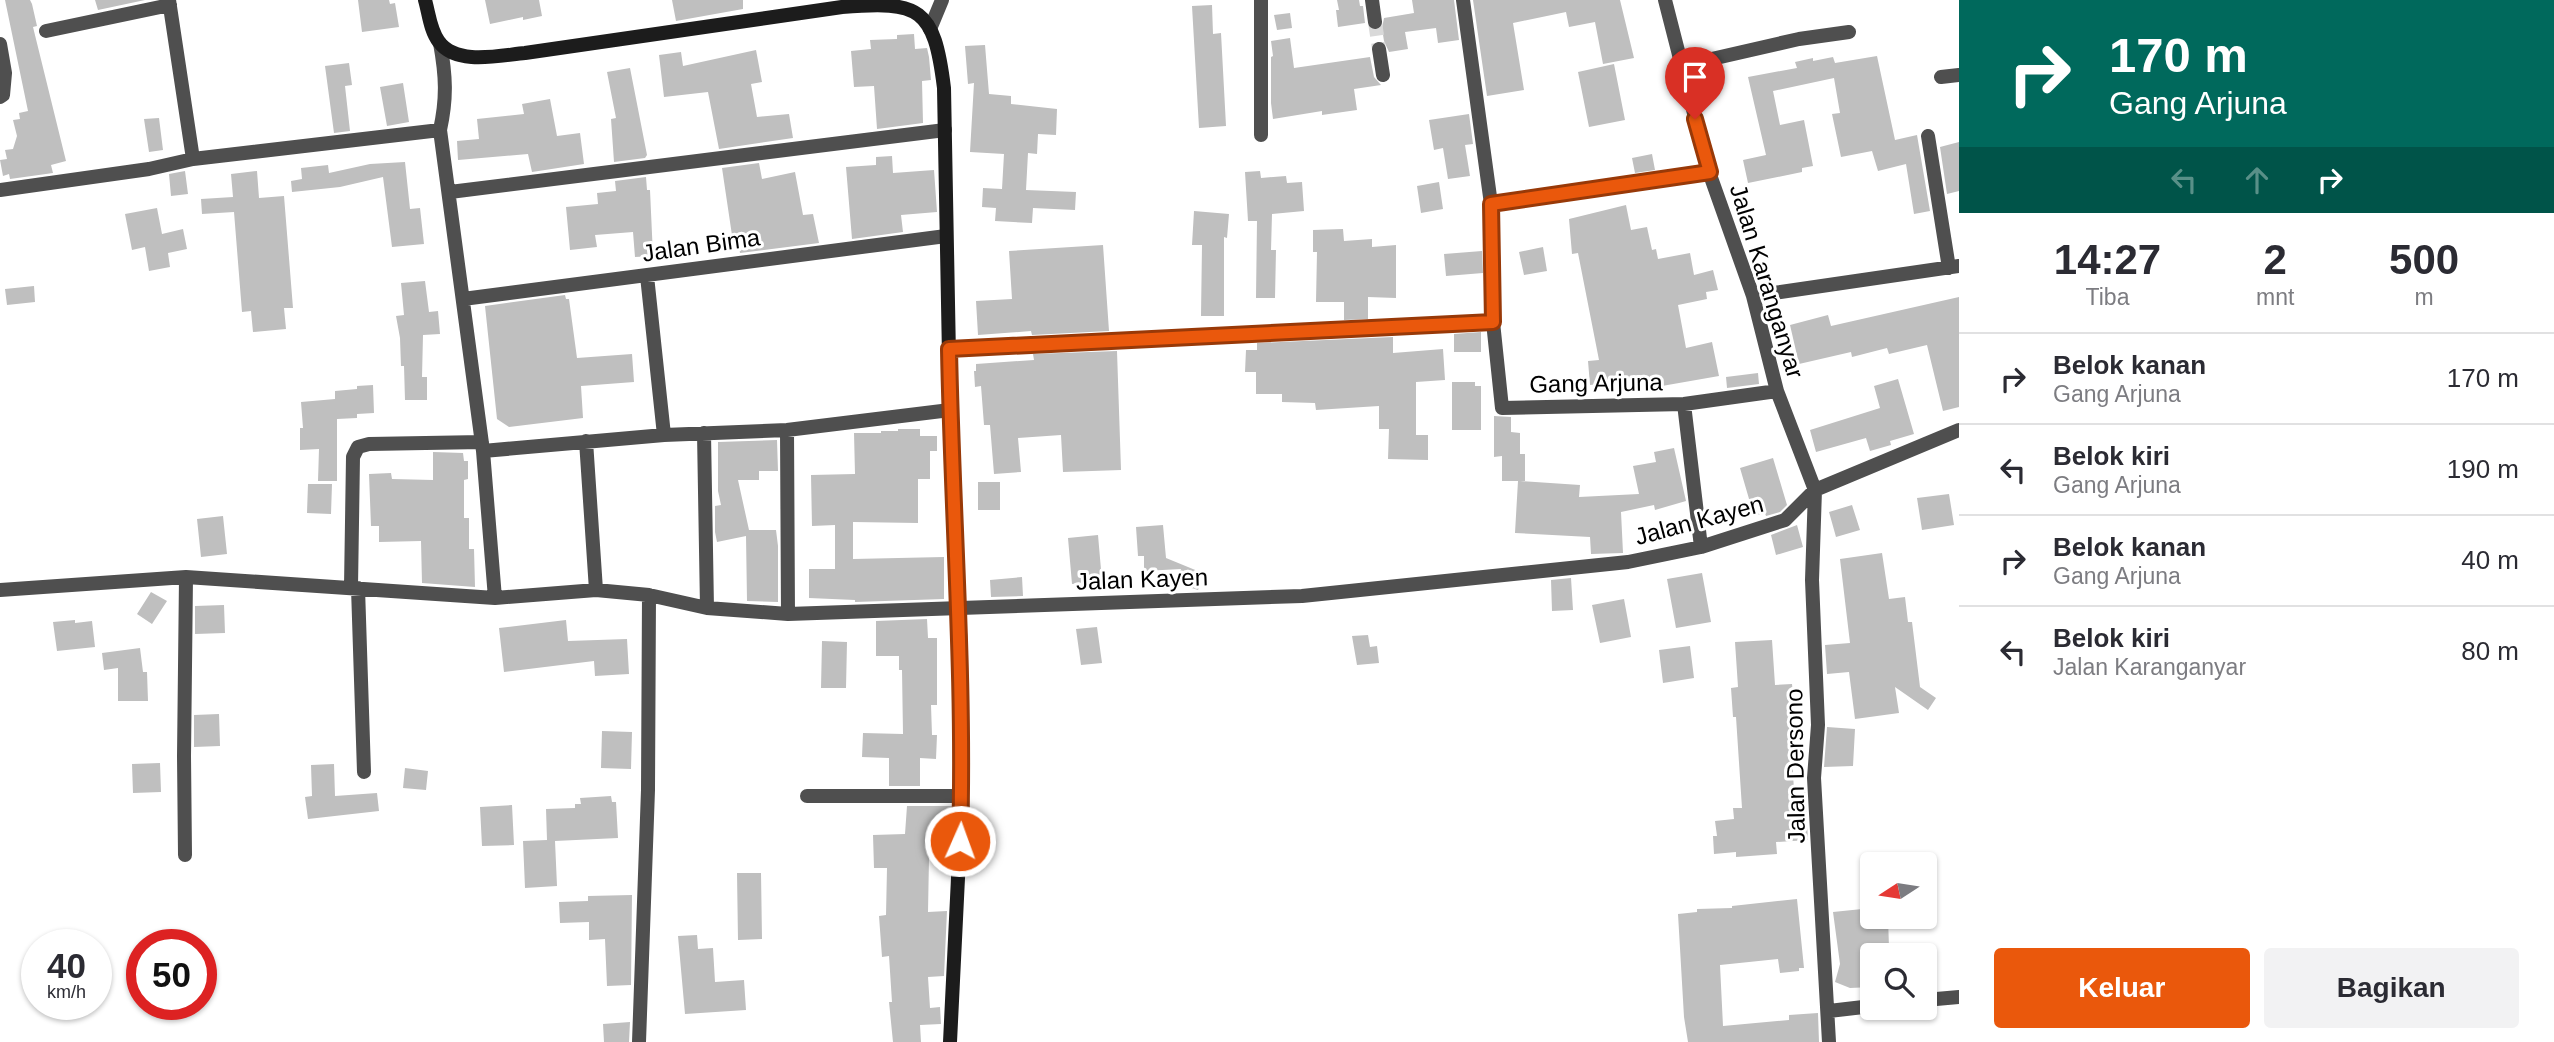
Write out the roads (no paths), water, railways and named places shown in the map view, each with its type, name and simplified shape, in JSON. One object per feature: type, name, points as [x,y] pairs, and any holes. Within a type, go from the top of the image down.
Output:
[{"type":"main road","points":[[425,0],[432,28],[440,43],[449,51],[467,56],[497,55],[880,4],[910,8],[923,16],[930,29],[940,56],[944,88],[950,410],[961,654],[962,796],[950,1042]]},
{"type":"street","points":[[930,29],[942,0]]},
{"type":"street","points":[[1261,0],[1261,135]]},
{"type":"street","points":[[1372,0],[1375,22]]},
{"type":"street","name":"Gang Arjuna","points":[[1464,0],[1491,204],[1493,322],[1502,408],[1684,404],[1777,391]]},
{"type":"street","name":"Jalan Karanganyar","points":[[1665,0],[1710,172],[1753,296],[1777,391],[1815,490]]},
{"type":"street","points":[[46,31],[169,3],[193,159]]},
{"type":"street","points":[[1681,66],[1849,32]]},
{"type":"street","points":[[440,43],[446,79],[445,107],[440,130],[482,446],[495,598]]},
{"type":"street","points":[[0,44],[5,85],[0,97]]},
{"type":"street","points":[[1379,49],[1383,75]]},
{"type":"street","points":[[1941,77],[1959,75]]},
{"type":"street","points":[[0,190],[149,169],[193,159],[440,130]]},
{"type":"street","points":[[450,192],[945,130]]},
{"type":"street","points":[[1753,296],[1954,267],[1928,136]]},
{"type":"street","points":[[1491,204],[1710,172]]},
{"type":"street","name":"Jalan Bima","points":[[463,299],[946,236]]},
{"type":"street","points":[[647,276],[664,435]]},
{"type":"street","points":[[949,349],[1493,322]]},
{"type":"street","points":[[1684,404],[1701,547]]},
{"type":"street","points":[[364,772],[354,588],[353,457],[358,447],[369,444],[482,446],[788,430],[950,410]]},
{"type":"street","points":[[788,430],[788,614]]},
{"type":"street","points":[[1815,490],[1959,430]]},
{"type":"street","points":[[704,433],[707,608]]},
{"type":"street","points":[[586,441],[596,590]]},
{"type":"street","name":"Jalan Kayen","points":[[0,590],[186,577],[495,598],[596,590],[649,595],[707,608],[788,614],[1302,596],[1628,562],[1701,547],[1785,520],[1815,490]]},
{"type":"street","name":"Jalan Dersono","points":[[1815,490],[1812,580],[1818,724],[1814,778],[1829,1042]]},
{"type":"street","points":[[185,856],[186,577]]},
{"type":"street","points":[[639,1042],[648,790],[649,595]]},
{"type":"street","points":[[807,796],[962,796]]},
{"type":"street","points":[[1937,999],[1959,997]]},
{"type":"street","points":[[1829,1011],[1860,1007]]},
{"type":"tunnel","points":[[1375,22],[1379,49]]}]
